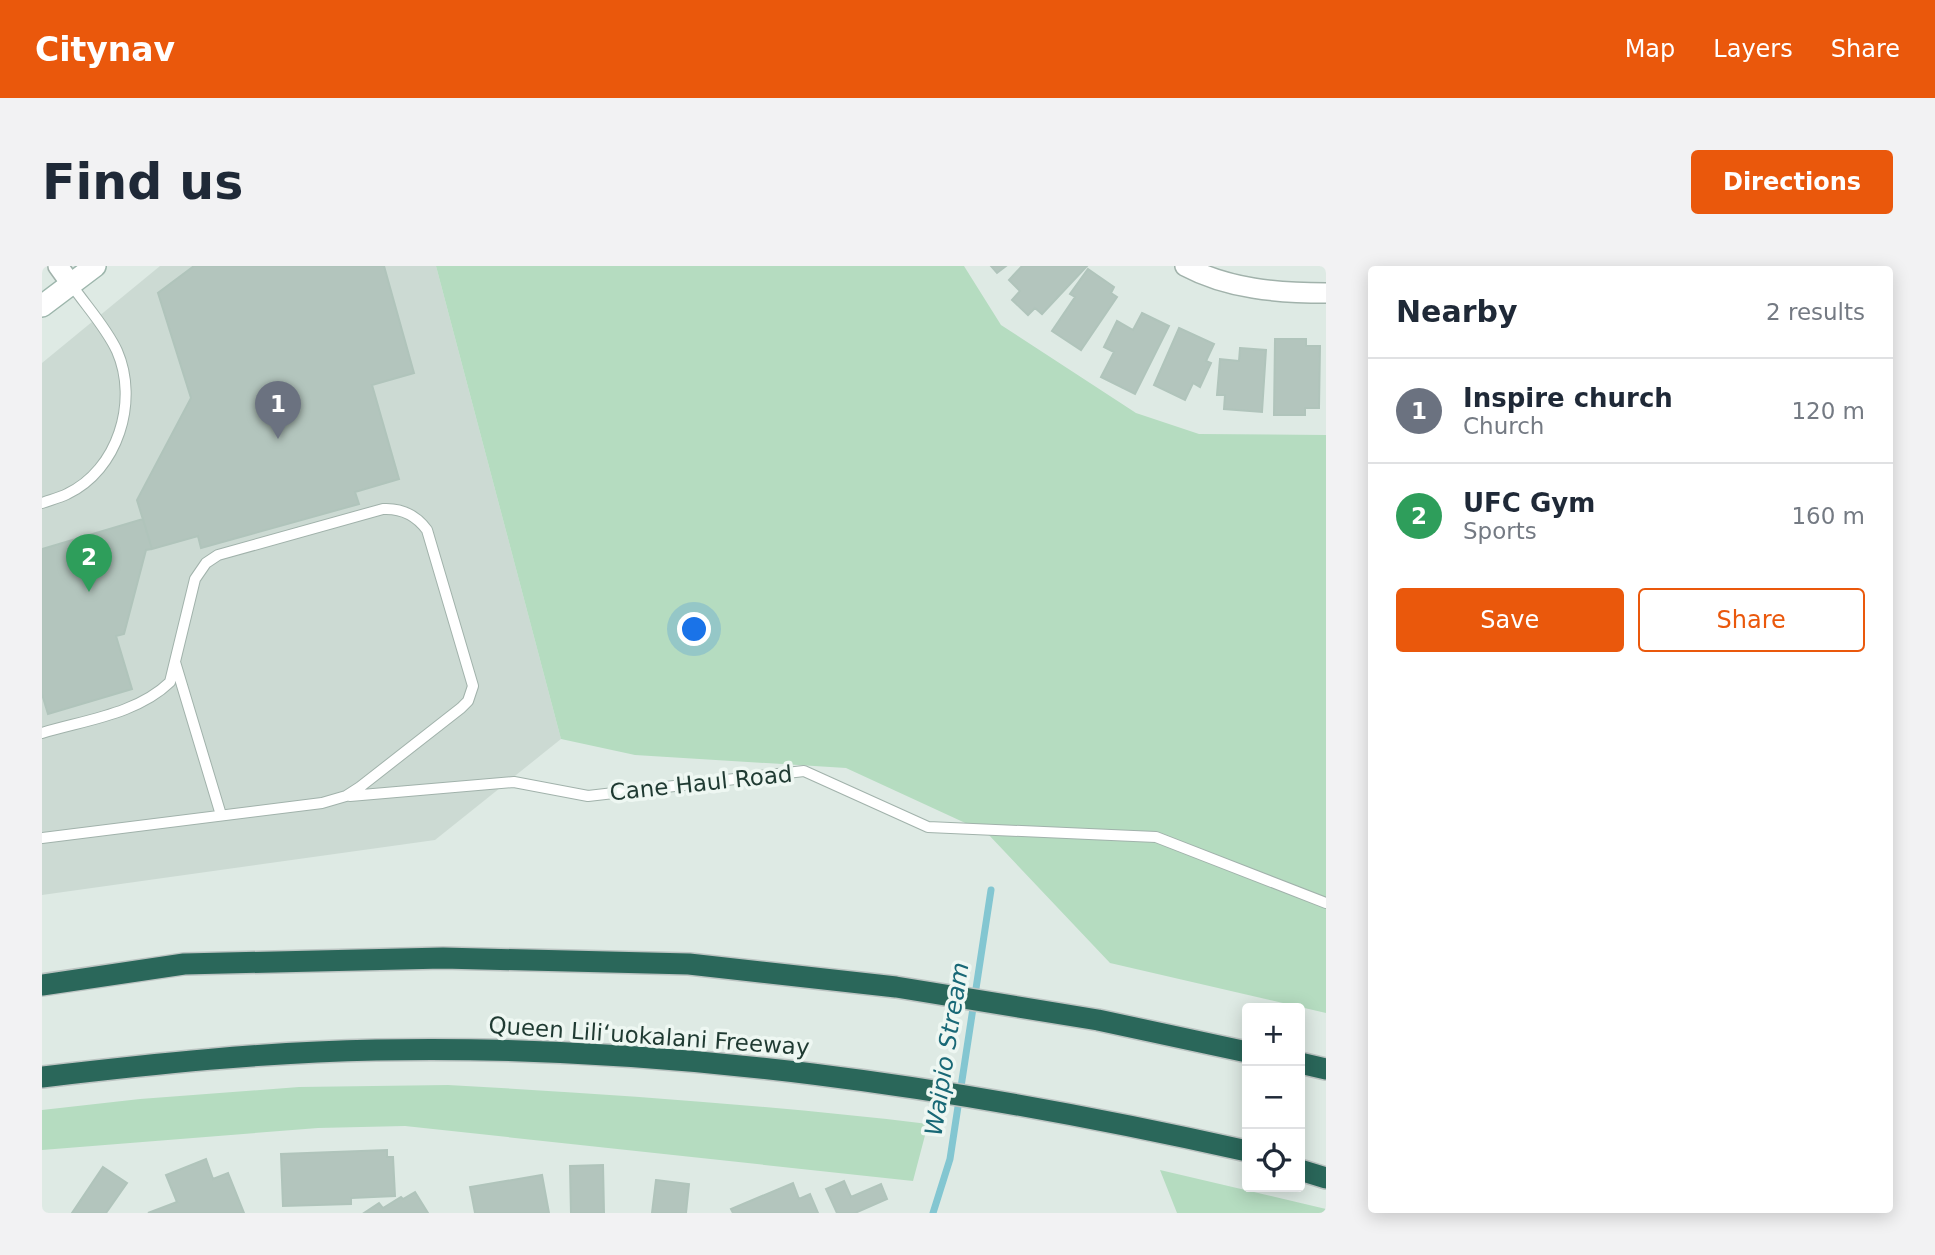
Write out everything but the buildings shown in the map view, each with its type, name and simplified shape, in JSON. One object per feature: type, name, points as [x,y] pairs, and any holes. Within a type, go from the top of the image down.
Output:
[{"type":"highway","points":[[42,985],[184,964],[443,958],[689,964],[896,987],[1098,1020],[1242,1051]]},
{"type":"highway","name":"Queen Liliʻuokalani Freeway","points":[[42,1077],[183,1060],[376,1050],[499,1051],[690,1060],[901,1084],[1079,1115],[1242,1151]]},
{"type":"highway","points":[[1305,1064],[1326,1069]]},
{"type":"highway","points":[[1305,1164],[1326,1169]]},
{"type":"highway","points":[[1305,1172],[1326,1178]]},
{"type":"main road","points":[[42,306],[96,266]]},
{"type":"street","points":[[58,266],[71,284]]},
{"type":"street","points":[[1185,266],[1231,283],[1277,293],[1326,293]]},
{"type":"lane","points":[[42,503],[69,494],[90,478],[107,458],[121,429],[126,404],[126,384],[117,350],[71,284]]},
{"type":"lane","points":[[42,733],[144,702],[170,682],[195,579],[202,568],[218,555],[383,509],[396,509],[414,516],[430,536],[471,677],[472,694],[461,708],[346,796]]},
{"type":"lane","points":[[175,662],[222,815]]},
{"type":"lane","name":"Cane Haul Road","points":[[42,838],[321,803],[346,796],[514,782],[588,796],[804,771],[928,827],[1156,837],[1326,903]]},
{"type":"shaded area","points":[[160,266],[436,266],[561,739],[435,840],[42,895],[42,363]]},
{"type":"green space","points":[[436,266],[964,266],[1001,325],[1136,413],[1199,434],[1326,435],[1326,1013],[1305,1008],[1305,1003],[1283,1003],[1110,963],[987,833],[846,768],[635,755],[561,739]]},
{"type":"green space","points":[[448,1085],[688,1101],[928,1124],[913,1181],[405,1126],[318,1128],[42,1150],[42,1110],[140,1099],[299,1087]]},
{"type":"green space","points":[[1160,1170],[1242,1189],[1242,1192],[1254,1192],[1326,1209],[1326,1213],[1177,1213]]},
{"type":"waterway","name":"Waipio Stream","points":[[933,1213],[950,1159],[991,890]]},
{"type":"place","name":"Inspire church","points":[[278,439]]},
{"type":"place","name":"UFC Gym","points":[[89,592]]}]
